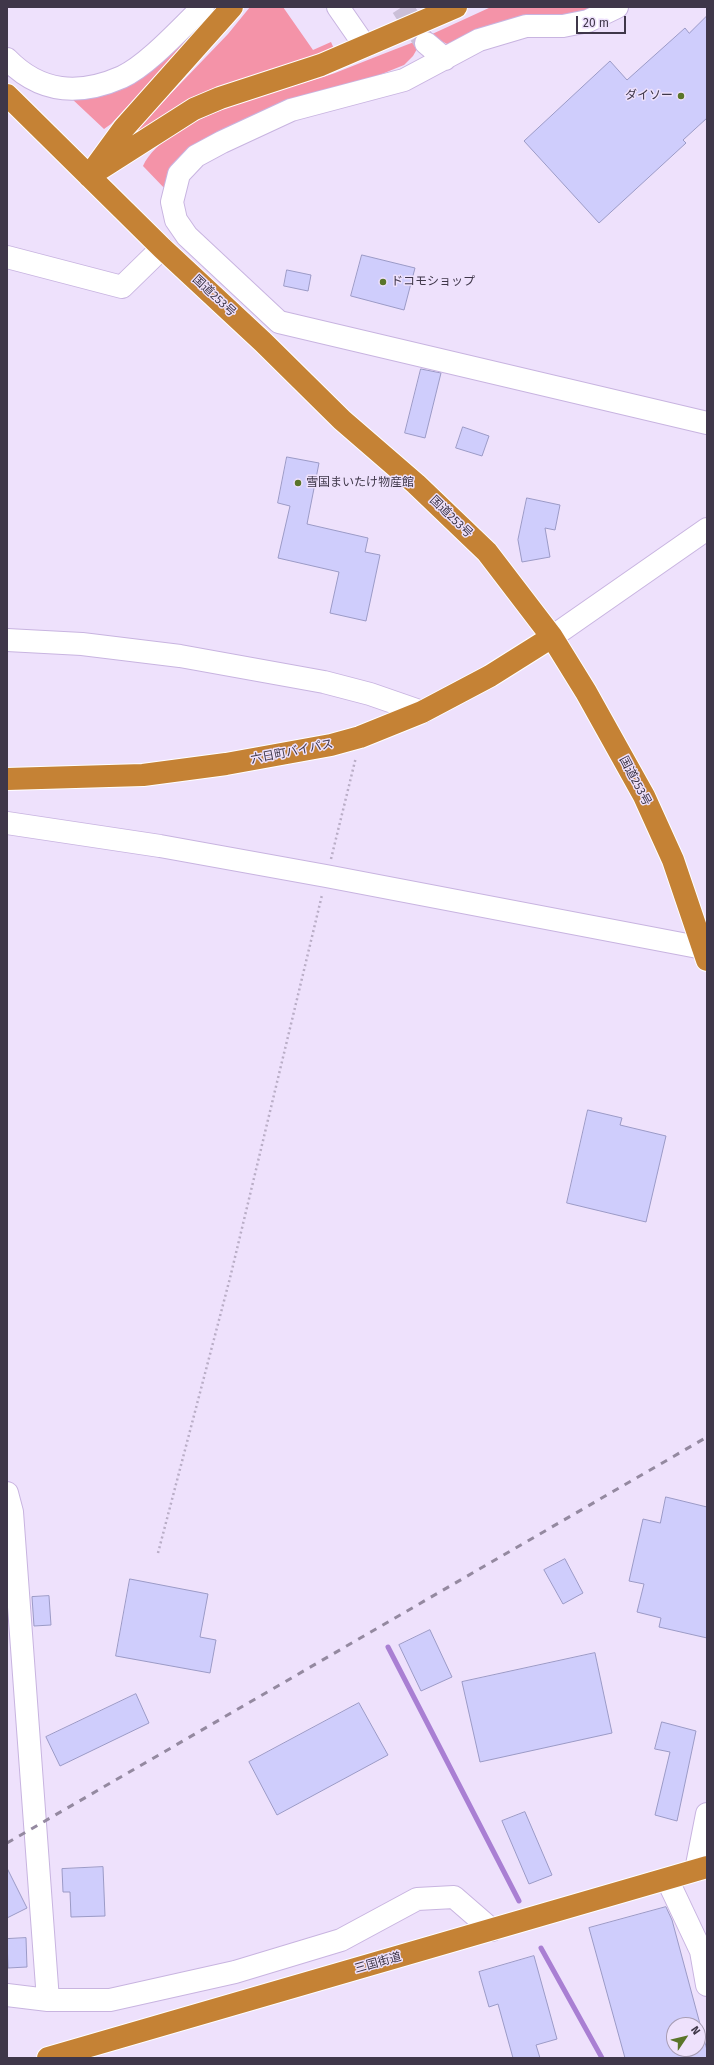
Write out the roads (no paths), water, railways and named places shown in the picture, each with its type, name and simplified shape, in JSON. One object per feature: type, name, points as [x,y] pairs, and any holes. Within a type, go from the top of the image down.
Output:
[{"type":"highway","points":[[89,176],[124,128],[232,7]]},
{"type":"highway","points":[[89,176],[194,110],[220,98],[321,65],[456,7]]},
{"type":"highway","name":"国道253号","points":[[7,94],[162,248],[263,342],[342,420],[416,484],[487,552],[552,637],[586,692],[644,796],[673,860],[705,954]]},
{"type":"highway","name":"六日町バイパス","points":[[7,779],[143,775],[226,764],[331,745],[360,737],[422,712],[490,676],[552,637]]},
{"type":"highway","name":"三国街道","points":[[56,2056],[701,1869]]},
{"type":"street","points":[[7,59],[21,73],[40,83],[61,89],[88,87],[122,77],[152,56],[203,7]]},
{"type":"street","points":[[338,7],[365,46]]},
{"type":"street","points":[[617,7],[588,21],[569,25],[526,26],[509,30],[479,40],[404,80],[291,110],[196,156],[179,174],[172,202],[176,220],[187,236],[279,322],[707,423]]},
{"type":"street","points":[[426,43],[445,59]]},
{"type":"street","points":[[7,257],[122,287],[162,248]]},
{"type":"street","points":[[263,342],[279,322]]},
{"type":"street","points":[[552,637],[707,529]]},
{"type":"street","points":[[7,640],[82,644],[188,657],[324,682],[370,694],[422,712]]},
{"type":"street","points":[[7,823],[160,846],[326,876],[705,954]]},
{"type":"street","points":[[7,1493],[12,1512],[13,1622],[48,2000]]},
{"type":"street","points":[[701,1869],[707,1814]]},
{"type":"street","points":[[667,1880],[701,1951],[707,1985]]},
{"type":"street","points":[[7,1995],[48,2000],[110,2000],[235,1972],[341,1940],[417,1898],[454,1897],[492,1930]]},
{"type":"waterway","points":[[388,1647],[519,1901]]},
{"type":"waterway","points":[[541,1948],[602,2058]]},
{"type":"tunnel","points":[[402,7],[424,41]]},
{"type":"railway","points":[[7,1843],[707,1437]]},
{"type":"place","name":"ダイソー","points":[[681,96]]},
{"type":"place","name":"ドコモショップ","points":[[383,282]]},
{"type":"place","name":"雪国まいたけ物産館","points":[[298,483]]}]
